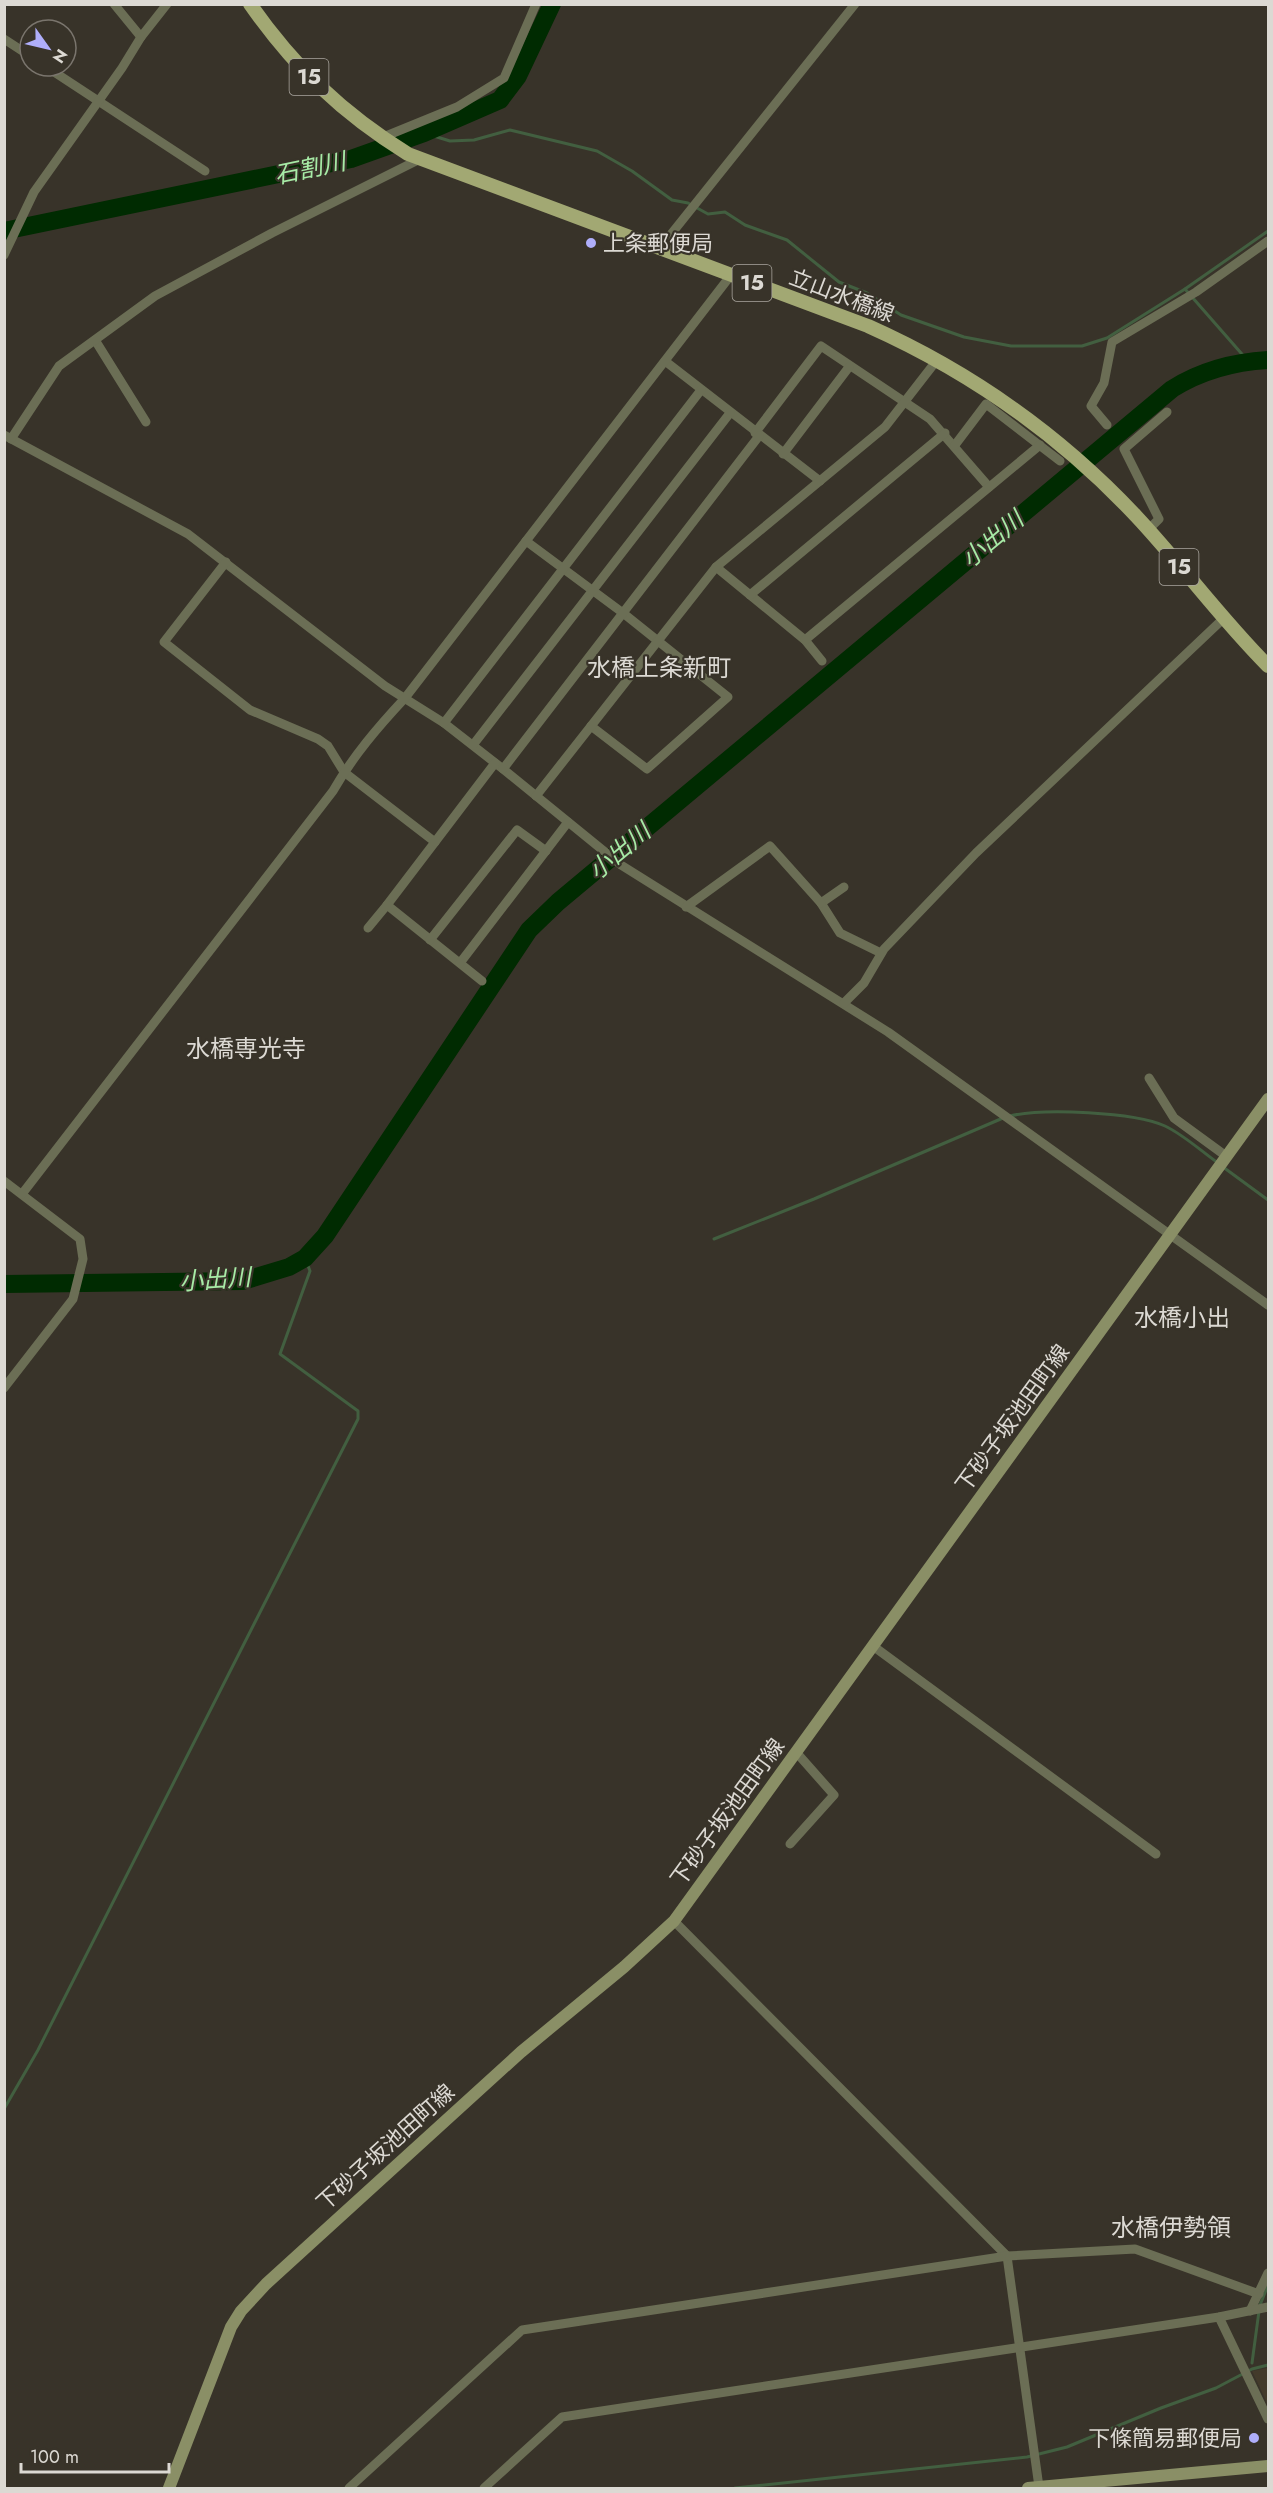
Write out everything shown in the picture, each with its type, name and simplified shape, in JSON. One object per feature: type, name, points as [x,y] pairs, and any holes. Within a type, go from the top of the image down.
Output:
[{"type":"main road","name":"立山水橋線","points":[[250,4],[276,40],[324,93],[381,138],[413,157],[868,326],[937,360],[1018,411],[1089,470],[1148,530],[1223,619],[1269,666]]},
{"type":"main road","name":"下砂子坂池田町線","points":[[169,2488],[231,2327],[241,2311],[266,2284],[512,2060],[624,1967],[674,1921],[1169,1234],[1269,1099]]},
{"type":"main road","points":[[1034,2488],[1269,2466]]},
{"type":"street","points":[[114,4],[141,37]]},
{"type":"street","points":[[4,255],[25,207],[141,37],[167,4]]},
{"type":"street","points":[[381,138],[457,107],[504,78],[536,4]]},
{"type":"street","points":[[660,248],[855,4]]},
{"type":"street","points":[[4,39],[18,48]]},
{"type":"street","points":[[64,78],[205,171]]},
{"type":"street","points":[[413,157],[155,296],[59,366],[8,437],[165,520],[226,562],[376,679],[444,723],[621,865],[844,1003],[1269,1305]]},
{"type":"street","points":[[1107,425],[1090,406],[1104,383],[1112,342],[1196,292],[1269,241]]},
{"type":"street","points":[[22,1194],[327,800],[344,772],[379,726],[405,698],[731,275]]},
{"type":"street","points":[[95,340],[146,422]]},
{"type":"street","points":[[368,928],[435,842],[623,613],[821,346],[849,367],[930,419],[945,433],[989,488]]},
{"type":"street","points":[[536,796],[716,567],[885,427],[937,360]]},
{"type":"street","points":[[664,361],[820,481]]},
{"type":"street","points":[[783,454],[849,367]]},
{"type":"street","points":[[444,723],[701,390]]},
{"type":"street","points":[[955,445],[986,404],[1060,462]]},
{"type":"street","points":[[1148,530],[1159,519],[1124,449],[1167,412]]},
{"type":"street","points":[[473,746],[730,413]]},
{"type":"street","points":[[750,595],[945,433]]},
{"type":"street","points":[[805,640],[1040,445]]},
{"type":"street","points":[[526,541],[623,613],[729,697],[647,769],[591,726]]},
{"type":"street","points":[[226,562],[164,642],[250,710],[318,739],[328,746],[344,772],[435,842]]},
{"type":"street","points":[[716,567],[805,640],[822,661]]},
{"type":"street","points":[[844,1003],[864,983],[881,953],[984,845],[1223,619]]},
{"type":"street","points":[[460,963],[568,822]]},
{"type":"street","points":[[430,940],[517,830],[546,851]]},
{"type":"street","points":[[686,907],[770,846],[821,903],[840,933],[881,953]]},
{"type":"street","points":[[821,903],[844,887]]},
{"type":"street","points":[[387,906],[482,981]]},
{"type":"street","points":[[1149,1078],[1174,1118],[1226,1156]]},
{"type":"street","points":[[4,1181],[80,1239],[83,1259],[73,1299],[4,1388]]},
{"type":"street","points":[[873,1646],[1156,1854]]},
{"type":"street","points":[[790,1844],[834,1795],[796,1752]]},
{"type":"street","points":[[674,1921],[1006,2256],[1019,2347],[1034,2488]]},
{"type":"street","points":[[349,2488],[522,2330],[1006,2256],[1135,2249],[1259,2294]]},
{"type":"street","points":[[1250,2311],[1269,2272]]},
{"type":"street","points":[[484,2488],[562,2417],[1219,2317],[1269,2307]]},
{"type":"street","points":[[1219,2317],[1269,2419]]},
{"type":"shaded area","points":[[1268,2368],[1268,2405],[1252,2371]]},
{"type":"waterway","name":"石割川","points":[[4,231],[351,159],[424,133],[500,100],[518,76],[552,4]]},
{"type":"waterway","points":[[424,133],[450,141],[474,140],[510,130],[597,151],[632,171],[672,200],[688,203],[708,214],[725,212],[745,225],[787,240],[839,282],[867,293],[901,315],[964,337],[1011,346],[1082,346],[1107,338],[1185,289],[1268,231]]},
{"type":"waterway","points":[[1185,289],[1248,361]]},
{"type":"waterway","name":"小出川","points":[[4,1284],[243,1281],[289,1267],[305,1258],[325,1236],[529,930],[558,902],[1172,389],[1218,368],[1268,360]]},
{"type":"waterway","points":[[1010,1116],[1065,1112],[1132,1117],[1151,1121],[1179,1134],[1218,1163]]},
{"type":"waterway","points":[[714,1239],[1003,1118]]},
{"type":"waterway","points":[[1223,1167],[1268,1200]]},
{"type":"waterway","points":[[4,2109],[38,2050],[358,1419],[358,1411],[280,1354],[310,1271],[305,1258]]},
{"type":"waterway","points":[[1260,2305],[1268,2285]]},
{"type":"waterway","points":[[1252,2363],[1259,2311]]},
{"type":"waterway","points":[[735,2488],[1027,2457],[1067,2447],[1216,2388],[1252,2369],[1268,2365]]},
{"type":"place","name":"上条郵便局","points":[[591,243]]},
{"type":"place","name":"下條簡易郵便局","points":[[1254,2438]]},
{"type":"district","name":"水橋上条新町","points":[[659,667]]},
{"type":"district","name":"水橋専光寺","points":[[246,1048]]},
{"type":"district","name":"水橋小出","points":[[1182,1317]]},
{"type":"district","name":"水橋伊勢領","points":[[1171,2227]]}]
